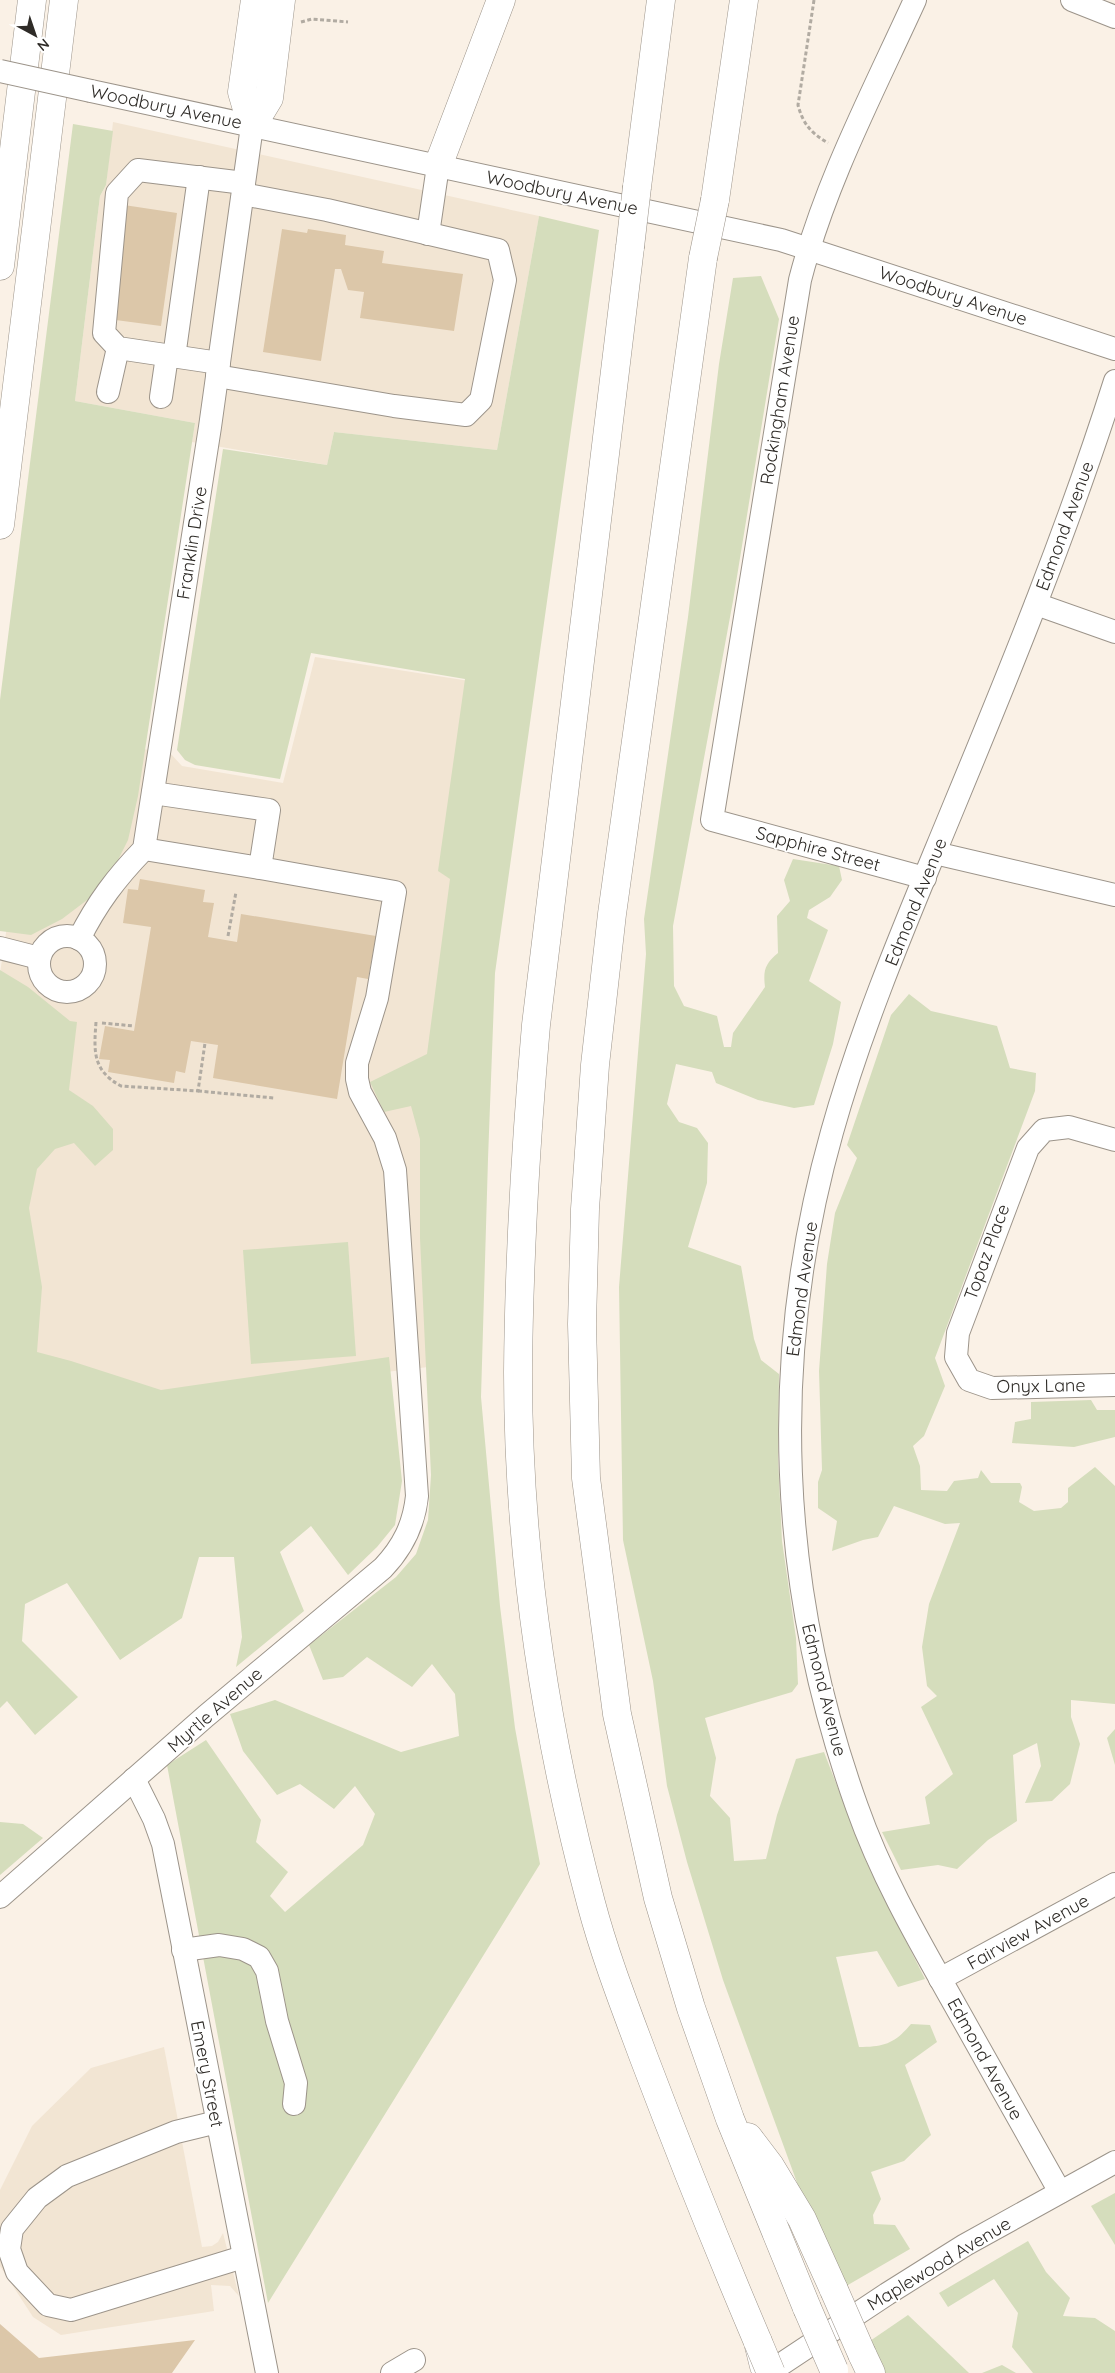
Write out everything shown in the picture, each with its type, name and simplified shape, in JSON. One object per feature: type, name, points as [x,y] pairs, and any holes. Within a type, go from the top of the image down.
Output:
[{"type":"main road","points":[[0,266],[32,0]]},
{"type":"main road","points":[[0,526],[64,0]]},
{"type":"main road","points":[[252,126],[242,92],[255,0]]},
{"type":"main road","points":[[252,126],[269,98],[281,0]]},
{"type":"main road","points":[[438,166],[501,0]]},
{"type":"main road","points":[[661,0],[536,1025],[525,1151],[520,1304],[519,1382],[523,1481],[533,1601],[544,1680],[563,1786],[592,1906],[616,1981],[679,2152],[758,2342],[769,2373]]},
{"type":"main road","points":[[744,0],[715,200],[703,258],[612,914],[595,1065],[585,1209],[582,1324],[586,1478],[617,1714],[636,1807],[658,1898],[691,2008],[725,2105],[807,2308],[835,2372]]},
{"type":"main road","points":[[725,2105],[770,2166],[802,2218],[867,2363]]},
{"type":"street","name":"Rockingham Avenue","points":[[712,820],[790,334],[808,248],[845,154],[915,0]]},
{"type":"street","points":[[1072,0],[1115,16]]},
{"type":"street","name":"Woodbury Avenue","points":[[0,72],[762,236],[808,248],[1115,349]]},
{"type":"street","name":"Franklin Drive","points":[[144,849],[218,370],[252,126]]},
{"type":"street","points":[[428,234],[438,166]]},
{"type":"street","points":[[138,170],[199,178],[244,189],[498,250],[505,280],[482,400],[466,415],[394,406],[218,370],[171,356],[118,348],[104,333],[117,193],[138,170]]},
{"type":"street","points":[[161,397],[171,356],[199,178]]},
{"type":"street","points":[[108,392],[118,348]]},
{"type":"street","name":"Edmond Avenue","points":[[1060,2192],[915,1936],[875,1854],[857,1808],[827,1714],[812,1656],[796,1556],[790,1449],[790,1400],[793,1336],[814,1207],[853,1064],[924,878],[1036,604],[1088,464],[1115,381]]},
{"type":"street","points":[[1036,604],[1115,632]]},
{"type":"street","points":[[79,939],[94,909],[114,880],[144,849],[260,868],[269,810],[153,792]]},
{"type":"street","name":"Sapphire Street","points":[[712,820],[924,878]]},
{"type":"street","points":[[935,852],[1115,895]]},
{"type":"street","name":"Myrtle Avenue","points":[[0,1897],[134,1779],[383,1568],[405,1540],[415,1512],[418,1496],[395,1170],[385,1138],[360,1092],[357,1079],[357,1063],[377,998],[395,892],[260,868]]},
{"type":"street","points":[[71,936],[79,939],[92,952],[95,962],[94,972],[81,989],[65,992],[49,986],[40,973],[40,958],[45,946],[59,937],[71,936]]},
{"type":"street","points":[[0,948],[40,958]]},
{"type":"street","name":"Topaz Place","points":[[969,1380],[956,1357],[958,1333],[1028,1148],[1044,1130],[1069,1127],[1115,1140]]},
{"type":"street","name":"Onyx Lane","points":[[969,1380],[992,1388],[1115,1385]]},
{"type":"street","name":"Emery Street","points":[[134,1779],[154,1819],[163,1844],[267,2373]]},
{"type":"street","name":"Fairview Avenue","points":[[940,1979],[1115,1884]]},
{"type":"street","points":[[183,1950],[219,1945],[243,1949],[259,1957],[267,1971],[277,2021],[296,2083],[294,2104]]},
{"type":"street","points":[[217,2122],[176,2132],[67,2176],[37,2198],[12,2229],[9,2249],[18,2272],[48,2305],[71,2310],[243,2257]]},
{"type":"street","name":"Maplewood Avenue","points":[[769,2373],[923,2271],[1115,2162]]},
{"type":"street","points":[[392,2373],[414,2360]]},
{"type":"path","points":[[814,0],[798,105],[802,120],[808,128],[845,154]]},
{"type":"path","points":[[297,26],[301,22],[312,19],[348,22]]},
{"type":"path","points":[[228,936],[236,892]]},
{"type":"path","points":[[96,1022],[94,1048],[96,1058],[110,1080],[121,1086],[274,1098]]},
{"type":"path","points":[[102,1023],[134,1026]]},
{"type":"path","points":[[198,1091],[205,1043]]},
{"type":"shaded area","points":[[113,122],[539,216],[497,450],[334,432],[327,465],[192,442],[195,423],[75,401],[100,196],[106,185]]},
{"type":"shaded area","points":[[315,657],[476,682],[454,1364],[166,1398],[37,1359],[0,973],[36,733],[170,753],[182,766],[283,783]]},
{"type":"shaded area","points":[[164,2047],[202,2247],[212,2246],[218,2242],[223,2233],[239,2296],[230,2286],[211,2285],[214,2311],[61,2335],[33,2317],[0,2266],[0,2190],[32,2126],[91,2068]]},
{"type":"green space","points":[[73,124],[113,131],[106,185],[100,196],[75,401],[195,423],[138,796],[128,840],[113,870],[95,894],[62,919],[31,935],[0,931],[0,700]]},
{"type":"green space","points":[[539,216],[599,230],[495,973],[488,1159],[481,1397],[500,1606],[515,1728],[540,1864],[268,2303],[167,1765],[206,1740],[261,1820],[256,1842],[288,1872],[270,1896],[285,1912],[363,1845],[375,1814],[355,1786],[334,1809],[300,1784],[277,1795],[243,1751],[230,1714],[275,1700],[401,1752],[459,1736],[455,1694],[432,1664],[412,1687],[367,1657],[343,1677],[323,1680],[309,1645],[396,1577],[416,1554],[428,1520],[431,1475],[420,1238],[420,1139],[411,1106],[384,1112],[370,1082],[427,1054],[450,879],[438,871],[465,679],[311,653],[280,779],[195,765],[185,760],[177,750],[223,449],[327,465],[334,432],[497,450]]},
{"type":"green space","points":[[761,276],[779,319],[733,601],[673,926],[674,986],[684,1006],[717,1016],[724,1047],[731,1047],[733,1033],[765,987],[764,976],[766,968],[778,953],[777,916],[790,901],[784,880],[793,859],[839,866],[842,880],[830,897],[809,910],[807,918],[828,930],[809,981],[841,1002],[833,1044],[814,1105],[794,1108],[758,1100],[716,1083],[712,1072],[676,1064],[667,1104],[679,1122],[697,1128],[708,1143],[707,1183],[688,1247],[741,1266],[754,1339],[761,1360],[779,1374],[778,1458],[782,1541],[796,1638],[798,1684],[792,1692],[705,1718],[716,1758],[710,1796],[730,1818],[734,1861],[766,1859],[777,1815],[796,1759],[824,1752],[866,1861],[925,1979],[898,1987],[877,1951],[836,1957],[859,2047],[889,2043],[900,2036],[911,2024],[930,2025],[937,2042],[905,2065],[931,2135],[904,2161],[871,2172],[881,2199],[873,2215],[874,2224],[895,2225],[910,2249],[841,2289],[803,2199],[723,1980],[687,1862],[667,1786],[653,1681],[623,1540],[619,1287],[646,954],[644,919],[688,617],[719,364],[733,278]]},
{"type":"green space","points":[[0,970],[28,987],[70,1021],[77,1022],[69,1090],[93,1106],[113,1129],[113,1150],[95,1166],[74,1143],[55,1149],[37,1169],[29,1208],[42,1287],[37,1352],[161,1390],[389,1357],[402,1481],[395,1525],[377,1547],[348,1575],[311,1526],[280,1552],[304,1611],[236,1667],[242,1637],[234,1557],[199,1557],[182,1618],[120,1660],[67,1583],[25,1604],[22,1641],[78,1697],[35,1735],[7,1701],[0,1708]]},
{"type":"green space","points":[[909,994],[931,1011],[997,1026],[1010,1068],[1036,1073],[1035,1091],[935,1358],[945,1386],[924,1436],[913,1446],[920,1466],[921,1490],[947,1491],[954,1481],[978,1478],[981,1470],[991,1483],[1020,1483],[1022,1487],[1019,1502],[1034,1511],[1061,1508],[1068,1502],[1068,1488],[1095,1467],[1115,1486],[1115,1704],[1071,1700],[1071,1717],[1080,1744],[1070,1784],[1052,1801],[1025,1803],[1041,1766],[1037,1743],[1013,1755],[1017,1821],[988,1840],[957,1869],[938,1865],[901,1870],[882,1832],[930,1824],[925,1797],[953,1774],[921,1707],[937,1696],[927,1686],[922,1647],[929,1604],[960,1523],[945,1524],[894,1506],[878,1537],[832,1551],[837,1521],[818,1508],[818,1482],[822,1470],[819,1371],[827,1264],[835,1213],[857,1158],[847,1145],[891,1015]]},
{"type":"green space","points":[[348,1242],[356,1356],[251,1364],[243,1250]]},
{"type":"green space","points":[[1091,1400],[1097,1410],[1115,1410],[1115,1437],[1074,1447],[1012,1443],[1015,1422],[1031,1419],[1031,1402]]},
{"type":"green space","points":[[1115,1729],[1115,1765],[1107,1738]]},
{"type":"green space","points":[[0,1822],[23,1824],[43,1838],[0,1875]]},
{"type":"green space","points":[[1115,2193],[1115,2245],[1091,2206]]},
{"type":"green space","points":[[1028,2241],[1046,2272],[1070,2298],[1063,2316],[1095,2318],[1115,2331],[1115,2373],[1033,2373],[1012,2347],[1018,2313],[994,2279],[948,2307],[939,2293]]},
{"type":"green space","points":[[908,2315],[969,2373],[880,2373],[867,2343]]},
{"type":"green space","points":[[1002,2365],[1016,2373],[982,2373]]},
{"type":"building","points":[[124,205],[177,213],[161,326],[108,319]]},
{"type":"building","points":[[282,229],[307,233],[308,229],[346,235],[345,245],[384,251],[382,263],[463,274],[454,331],[360,318],[364,292],[348,290],[341,269],[335,269],[321,361],[263,352]]},
{"type":"building","points":[[140,879],[205,890],[203,902],[214,903],[208,937],[237,942],[241,914],[376,936],[368,979],[357,977],[337,1099],[213,1078],[218,1045],[191,1041],[185,1073],[176,1071],[174,1083],[108,1072],[110,1060],[99,1059],[105,1026],[134,1031],[151,927],[123,923],[128,889],[138,890]]},
{"type":"building","points":[[0,2324],[39,2358],[195,2340],[172,2373],[0,2373]]}]
